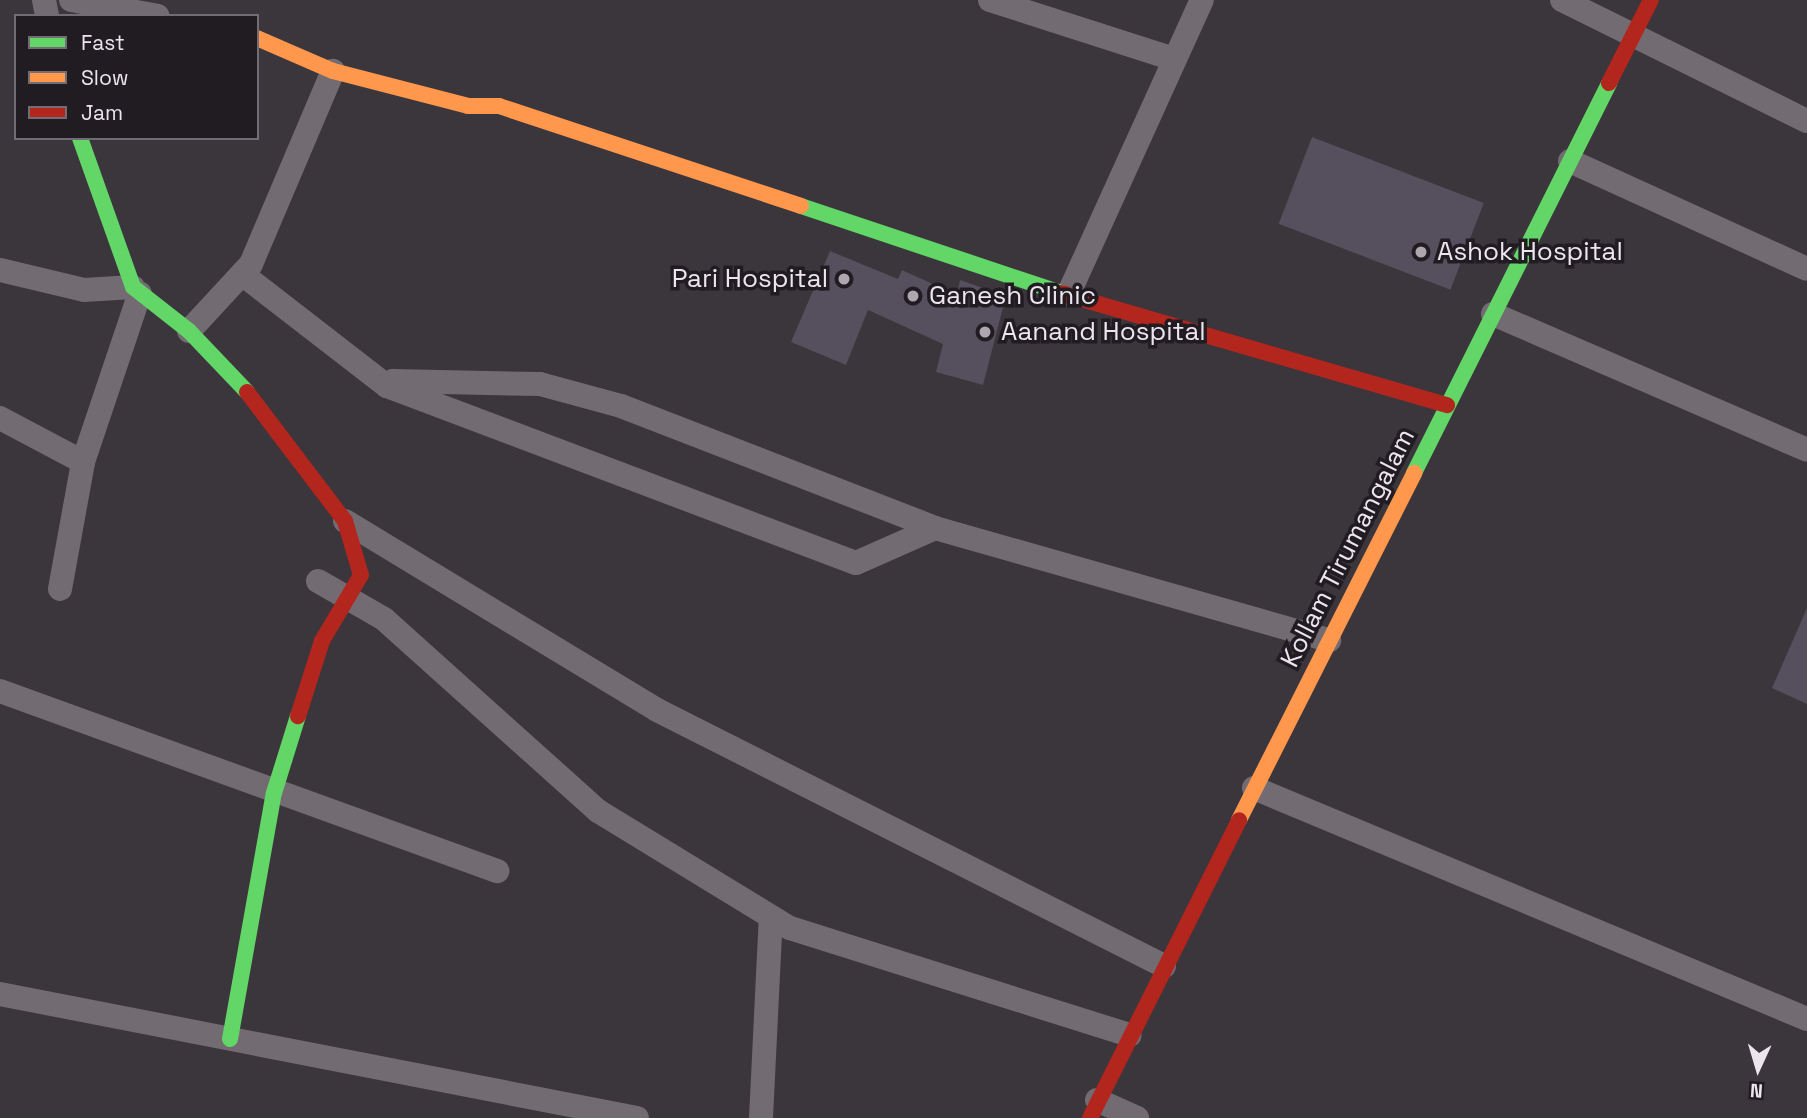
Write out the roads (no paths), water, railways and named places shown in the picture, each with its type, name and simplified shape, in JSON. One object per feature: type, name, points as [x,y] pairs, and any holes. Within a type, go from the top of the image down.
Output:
[{"type":"main road","name":"Kollam Tirumangalam","points":[[1094,1109],[1651,0]]},
{"type":"main road","points":[[259,39],[333,71],[468,106],[499,106],[1068,295],[1447,405]]},
{"type":"main road","points":[[81,140],[136,290],[189,331],[269,416],[345,521],[361,575],[322,641],[274,793],[230,1039]]},
{"type":"street","points":[[71,0],[147,14]]},
{"type":"street","points":[[990,0],[1174,59]]},
{"type":"street","points":[[1068,295],[1202,0]]},
{"type":"street","points":[[1562,0],[1635,32],[1807,121]]},
{"type":"street","points":[[189,331],[242,274],[333,71]]},
{"type":"street","points":[[1570,161],[1807,269]]},
{"type":"street","points":[[0,270],[84,290],[136,290],[83,462],[60,589]]},
{"type":"street","points":[[242,274],[387,386],[856,563],[935,528]]},
{"type":"street","points":[[1493,314],[1807,450]]},
{"type":"street","points":[[387,386],[393,381],[540,384],[621,407],[935,528],[1329,640]]},
{"type":"street","points":[[0,418],[83,462]]},
{"type":"street","points":[[345,521],[657,710],[1164,966]]},
{"type":"street","points":[[318,581],[383,619],[598,811],[790,928],[1130,1035]]},
{"type":"street","points":[[0,691],[274,793],[497,871]]},
{"type":"street","points":[[1254,788],[1807,1019]]},
{"type":"street","points":[[761,1118],[771,917]]},
{"type":"street","points":[[0,994],[599,1114],[637,1118]]},
{"type":"street","points":[[1094,1109],[1138,1118]]},
{"type":"place","name":"Ashok Hospital","points":[[1421,252]]},
{"type":"place","name":"Pari Hospital","points":[[844,279]]},
{"type":"place","name":"Ganesh Clinic","points":[[913,296]]},
{"type":"place","name":"Aanand Hospital","points":[[985,332]]}]
